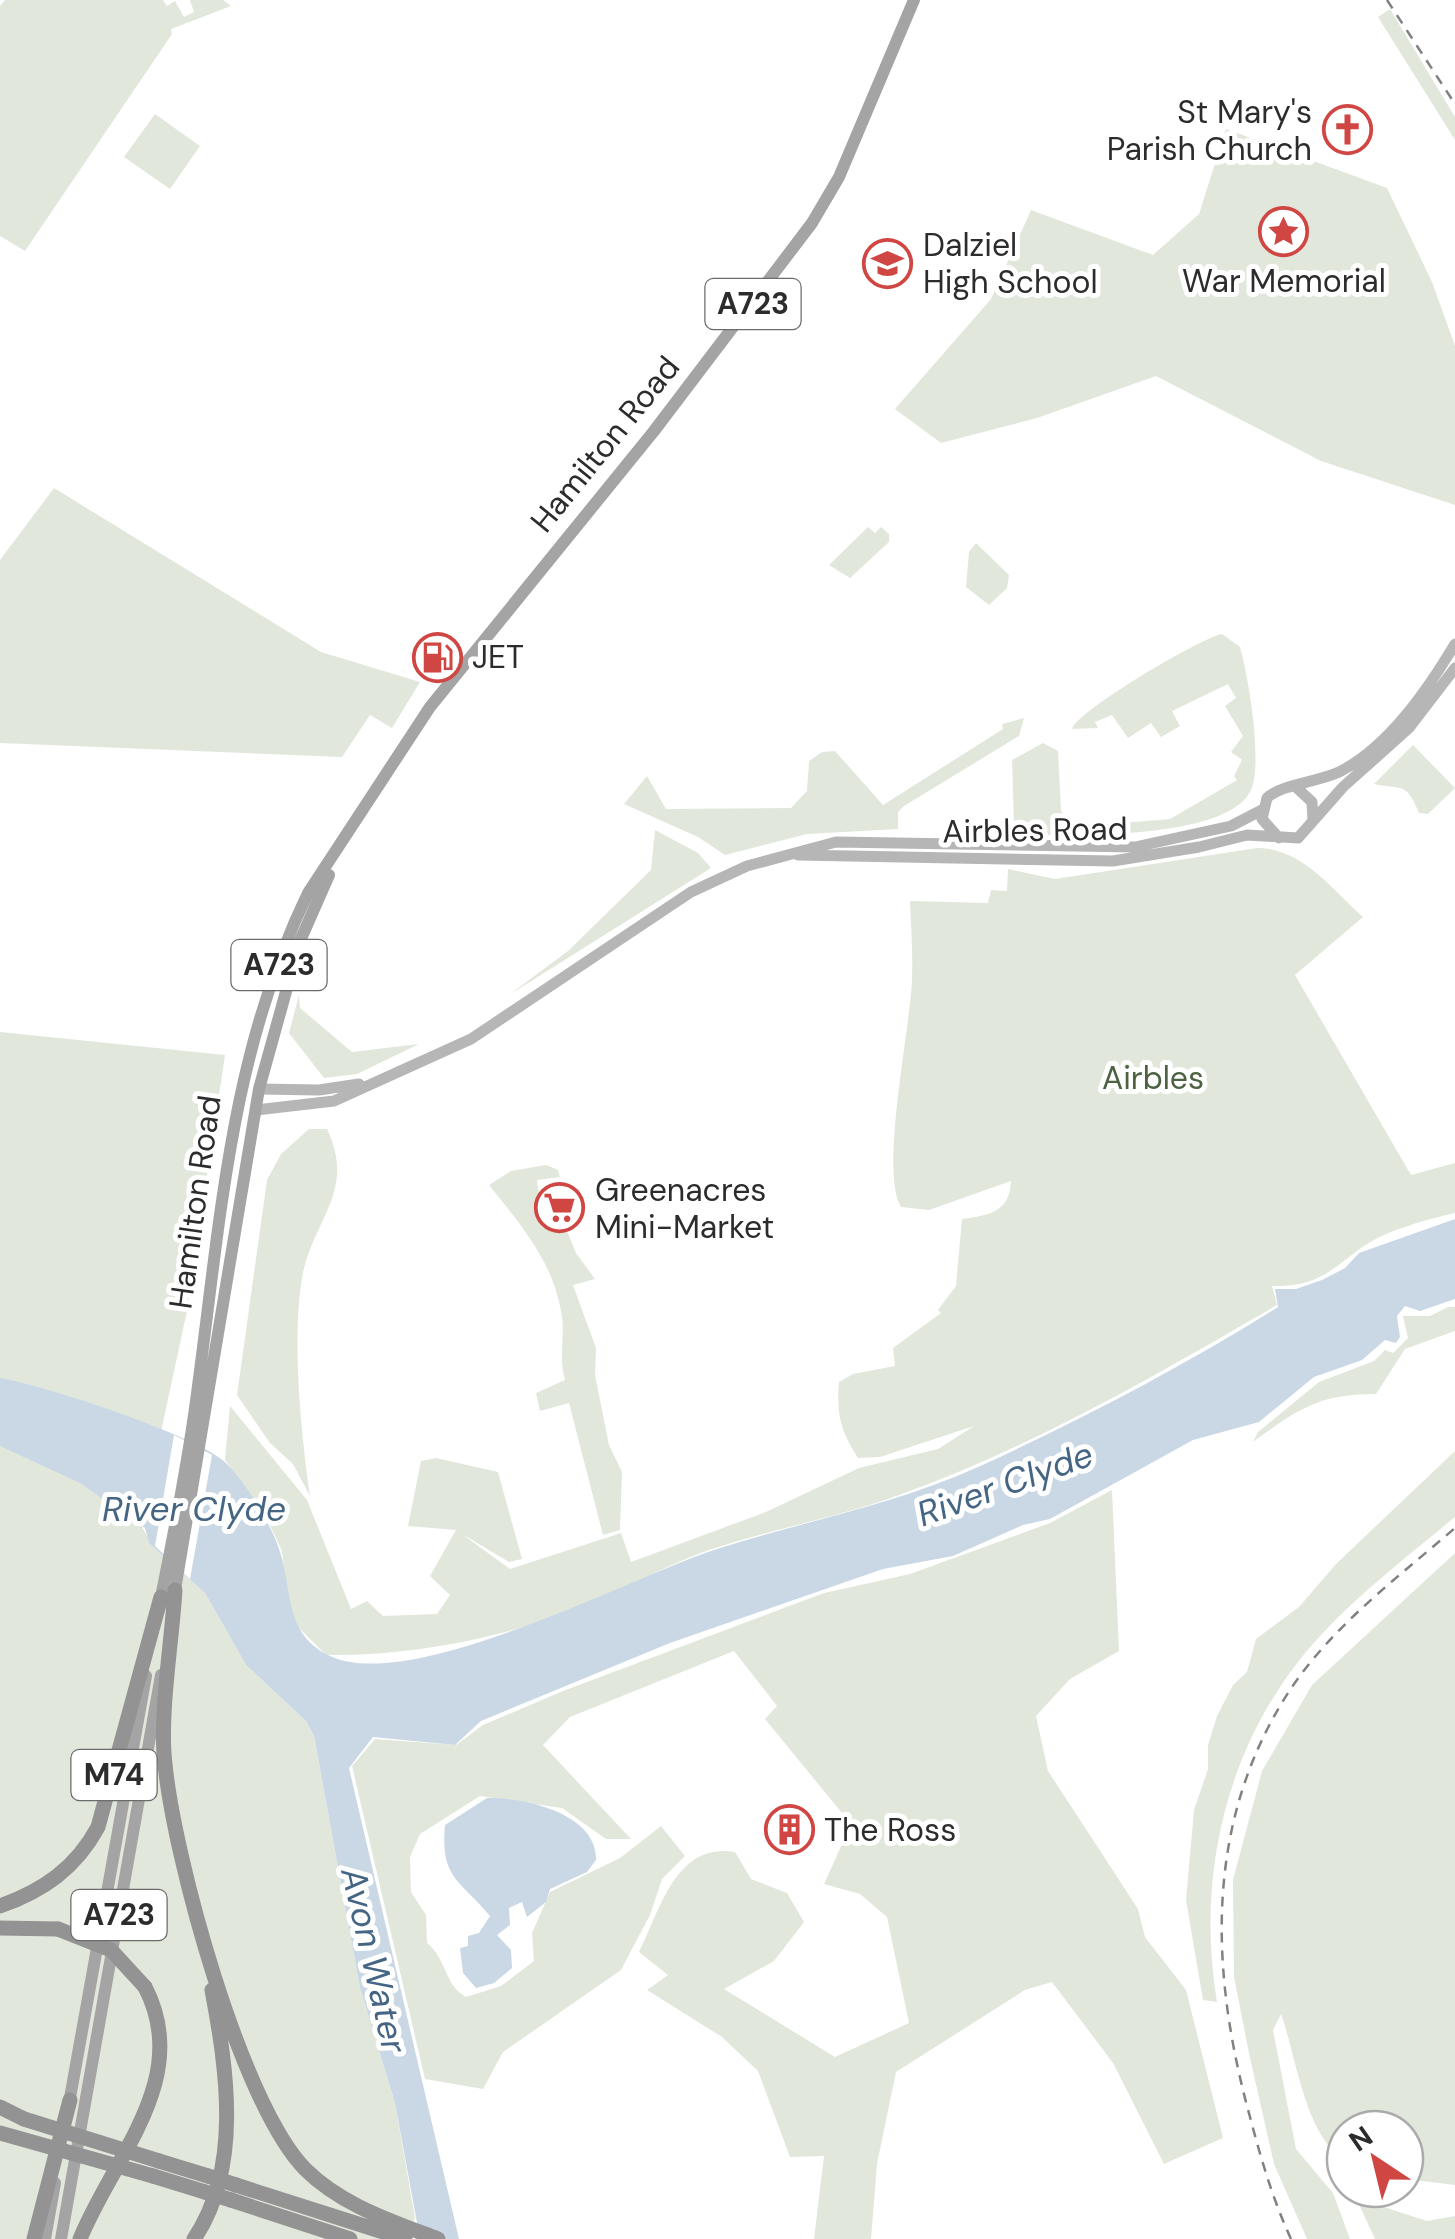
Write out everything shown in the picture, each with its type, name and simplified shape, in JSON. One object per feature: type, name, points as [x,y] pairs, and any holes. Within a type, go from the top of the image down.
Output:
[{"type":"highway","name":"M74","points":[[170,1586],[164,1762],[186,1880],[223,1998],[280,2138],[322,2183],[394,2231]]},
{"type":"highway","name":"M74","points":[[0,1906],[56,1878],[76,1860],[98,1827],[170,1586]]},
{"type":"highway","name":"M74","points":[[194,1903],[220,2038],[226,2130],[215,2202],[194,2239]]},
{"type":"highway","points":[[0,1928],[58,1929],[111,1950],[146,1987],[161,2032],[159,2076],[146,2113],[80,2239]]},
{"type":"highway","points":[[34,2239],[70,2100]]},
{"type":"highway","name":"M74","points":[[0,2110],[233,2192],[438,2239]]},
{"type":"highway","name":"M74","points":[[0,2133],[156,2168]]},
{"type":"highway","name":"M74","points":[[233,2192],[350,2239]]},
{"type":"main road","name":"Hamilton Road","points":[[201,1413],[240,1084],[294,923],[308,893],[338,854],[430,707],[676,403],[812,223],[839,178],[914,0]]},
{"type":"main road","name":"Airbles Road","points":[[256,1110],[334,1101],[363,1084],[471,1040],[722,875],[788,854],[836,842],[873,841],[1135,847],[1231,826],[1262,810],[1275,791],[1296,788],[1344,770],[1364,756],[1422,693],[1455,644]]},
{"type":"main road","name":"Airbles Road","points":[[788,854],[1112,861],[1200,848],[1247,834],[1298,838],[1343,786],[1409,728],[1455,668]]},
{"type":"main road","points":[[1296,788],[1312,802],[1313,822]]},
{"type":"main road","points":[[1262,810],[1266,827],[1280,839]]},
{"type":"main road","name":"Hamilton Road","points":[[170,1586],[259,1089],[300,941],[338,854]]},
{"type":"main road","points":[[240,1084],[259,1089]]},
{"type":"main road","name":"Airbles Road","points":[[259,1089],[319,1090],[363,1084]]},
{"type":"main road","name":"A723","points":[[45,2239],[170,1586]]},
{"type":"main road","name":"A723","points":[[62,2239],[170,1586]]},
{"type":"green space","points":[[5,0],[163,0],[167,6],[175,1],[184,17],[194,12],[190,0],[223,0],[231,6],[171,29],[172,34],[25,251],[0,236],[0,6]]},
{"type":"green space","points":[[1390,9],[1455,117],[1455,140],[1378,17]]},
{"type":"green space","points":[[155,114],[200,146],[170,189],[124,157]]},
{"type":"green space","points":[[1226,129],[1387,188],[1432,282],[1455,346],[1455,505],[1321,461],[1156,376],[1037,418],[941,443],[895,409],[991,299],[1031,210],[1153,255],[1199,214]]},
{"type":"green space","points":[[54,488],[321,652],[420,682],[392,728],[370,715],[342,757],[0,743],[0,560]]},
{"type":"green space","points":[[868,527],[875,533],[881,527],[889,534],[889,542],[850,578],[829,565]]},
{"type":"green space","points":[[976,543],[1009,575],[1007,588],[989,605],[966,587],[969,552]]},
{"type":"green space","points":[[1222,634],[1240,647],[1255,742],[1250,792],[1232,809],[1204,821],[1126,833],[982,833],[982,826],[1014,824],[1012,760],[1043,743],[1058,751],[1061,811],[1075,827],[1170,819],[1237,780],[1234,776],[1242,760],[1231,752],[1243,736],[1225,706],[1236,698],[1228,684],[1172,711],[1180,726],[1161,737],[1151,723],[1128,738],[1112,715],[1095,722],[1098,728],[1072,729],[1094,707],[1141,676]]},
{"type":"green space","points":[[1024,718],[1019,736],[904,806],[898,812],[898,829],[807,834],[725,855],[698,837],[624,804],[647,776],[666,809],[791,808],[807,791],[809,761],[822,752],[835,751],[883,805],[1003,729],[1002,724]]},
{"type":"green space","points":[[1413,745],[1455,788],[1428,814],[1419,813],[1406,791],[1374,784]]},
{"type":"green space","points":[[655,830],[698,853],[711,868],[509,995],[568,951],[651,870]]},
{"type":"green space","name":"Airbles","points":[[1257,848],[1302,862],[1363,917],[1295,975],[1411,1175],[1455,1163],[1455,1213],[1391,1232],[1309,1281],[1272,1286],[1277,1305],[1185,1358],[1045,1433],[899,1495],[709,1550],[571,1611],[481,1638],[388,1653],[326,1655],[296,1625],[288,1606],[282,1551],[269,1523],[225,1460],[230,1406],[307,1500],[351,1609],[367,1601],[383,1616],[437,1614],[450,1595],[430,1576],[456,1530],[408,1526],[421,1461],[436,1458],[498,1472],[522,1559],[509,1562],[462,1534],[510,1569],[621,1533],[631,1562],[766,1512],[859,1468],[938,1449],[974,1426],[880,1457],[858,1458],[847,1440],[839,1413],[839,1382],[853,1374],[895,1366],[893,1348],[941,1313],[938,1310],[956,1286],[962,1219],[997,1210],[1010,1191],[1011,1181],[929,1210],[901,1207],[893,1163],[912,978],[910,901],[988,903],[991,890],[1007,891],[1008,869],[1055,879]]},
{"type":"green space","points":[[299,995],[300,1008],[352,1052],[419,1044],[357,1074],[324,1078],[289,1033]]},
{"type":"green space","points":[[0,1032],[225,1055],[187,1311],[141,1525],[152,1545],[205,1593],[246,1665],[306,1721],[314,1736],[360,1988],[395,2103],[415,2218],[407,2239],[0,2239]]},
{"type":"green space","points":[[309,1129],[327,1129],[337,1169],[330,1203],[303,1273],[299,1298],[299,1384],[310,1496],[293,1464],[270,1443],[237,1395],[267,1180],[281,1154]]},
{"type":"green space","points":[[546,1165],[558,1170],[560,1177],[537,1180],[543,1221],[563,1221],[576,1253],[595,1279],[573,1285],[596,1348],[595,1375],[609,1445],[622,1472],[620,1530],[603,1535],[569,1403],[540,1411],[536,1393],[565,1380],[557,1293],[533,1244],[489,1185],[511,1171]]},
{"type":"green space","points":[[1455,1307],[1455,1331],[1405,1349],[1376,1394],[1324,1400],[1253,1442],[1258,1432],[1319,1382],[1374,1361],[1385,1350],[1393,1353],[1408,1338],[1403,1316],[1430,1316]]},
{"type":"green space","points":[[1455,1451],[1455,1517],[1373,1585],[1315,1642],[1272,1699],[1251,1739],[1234,1780],[1214,1867],[1212,1957],[1217,2002],[1203,2000],[1186,1900],[1194,1810],[1208,1769],[1208,1745],[1217,1716],[1233,1685],[1247,1672],[1256,1639],[1299,1607],[1336,1564]]},
{"type":"green space","points":[[1112,1490],[1119,1651],[1070,1679],[1036,1716],[1048,1771],[1138,1909],[1145,1937],[1186,1990],[1223,2138],[1164,2164],[1113,2063],[1052,1982],[1025,1990],[896,2072],[877,2164],[871,2239],[814,2239],[824,2156],[790,2157],[758,2071],[722,2037],[647,1990],[668,1975],[639,1952],[672,1883],[684,1868],[715,1852],[735,1852],[751,1879],[787,1893],[804,1922],[774,1961],[724,1989],[835,2057],[909,2023],[887,1917],[860,1894],[824,1884],[851,1824],[765,1719],[777,1706],[734,1651],[570,1717],[543,1745],[631,1839],[606,1839],[562,1808],[480,1796],[420,1834],[410,1857],[411,1892],[426,1915],[427,1943],[453,1986],[466,1997],[501,1986],[534,1961],[532,1933],[550,1892],[620,1858],[661,1826],[685,1856],[662,1879],[650,1915],[621,1970],[503,2052],[483,2089],[425,2079],[352,1766],[375,1739],[456,1745],[483,1725],[563,1691],[824,1593],[910,1574],[1050,1523]]},
{"type":"green space","points":[[1455,1553],[1455,2185],[1425,2181],[1425,2109],[1325,2109],[1325,2140],[1311,2115],[1281,2014],[1273,2030],[1296,2149],[1325,2183],[1325,2209],[1339,2209],[1350,2239],[1307,2239],[1274,2164],[1234,1977],[1233,1880],[1262,1771],[1312,1685]]},
{"type":"green space","points":[[1361,2209],[1390,2209],[1427,2221],[1455,2216],[1455,2239],[1375,2239]]},
{"type":"water","name":"River Clyde","points":[[1455,1219],[1455,1299],[1420,1311],[1405,1306],[1397,1316],[1400,1337],[1396,1343],[1385,1340],[1362,1360],[1314,1377],[1259,1422],[1193,1440],[1050,1519],[1023,1525],[953,1556],[883,1569],[670,1643],[481,1721],[455,1745],[373,1737],[349,1768],[459,2239],[420,2239],[395,2103],[360,1988],[314,1736],[306,1721],[246,1665],[205,1593],[149,1543],[145,1528],[80,1483],[0,1446],[0,1378],[49,1390],[185,1439],[226,1463],[250,1493],[280,1552],[297,1624],[315,1647],[330,1656],[366,1664],[412,1660],[519,1628],[711,1551],[945,1481],[1055,1431],[1242,1329],[1278,1307],[1275,1289],[1296,1289],[1322,1280],[1345,1268],[1359,1253]]},
{"type":"water","points":[[487,1798],[538,1805],[572,1820],[593,1844],[596,1860],[587,1872],[550,1889],[546,1902],[527,1917],[522,1902],[509,1908],[510,1925],[497,1935],[511,1950],[512,1968],[494,1983],[476,1988],[463,1973],[460,1948],[468,1946],[468,1936],[479,1933],[490,1916],[449,1868],[445,1825]]},
{"type":"pier","points":[[174,1435],[212,1455],[190,1579],[155,1546]]},
{"type":"railway","points":[[1387,0],[1455,104]]},
{"type":"railway","points":[[1291,2239],[1254,2133],[1227,2008],[1222,1900],[1229,1846],[1241,1794],[1261,1743],[1305,1669],[1344,1625],[1455,1528]]},
{"type":"place","name":"St Mary's Parish Church","points":[[1347,130]]},
{"type":"place","name":"War Memorial","points":[[1284,231]]},
{"type":"place","name":"Dalziel High School","points":[[888,263]]},
{"type":"place","name":"JET","points":[[437,657]]},
{"type":"place","name":"Greenacres Mini-Market","points":[[560,1208]]},
{"type":"place","name":"The Ross","points":[[789,1830]]},
{"type":"water label","name":"Avon Water","points":[[374,1960]]}]
